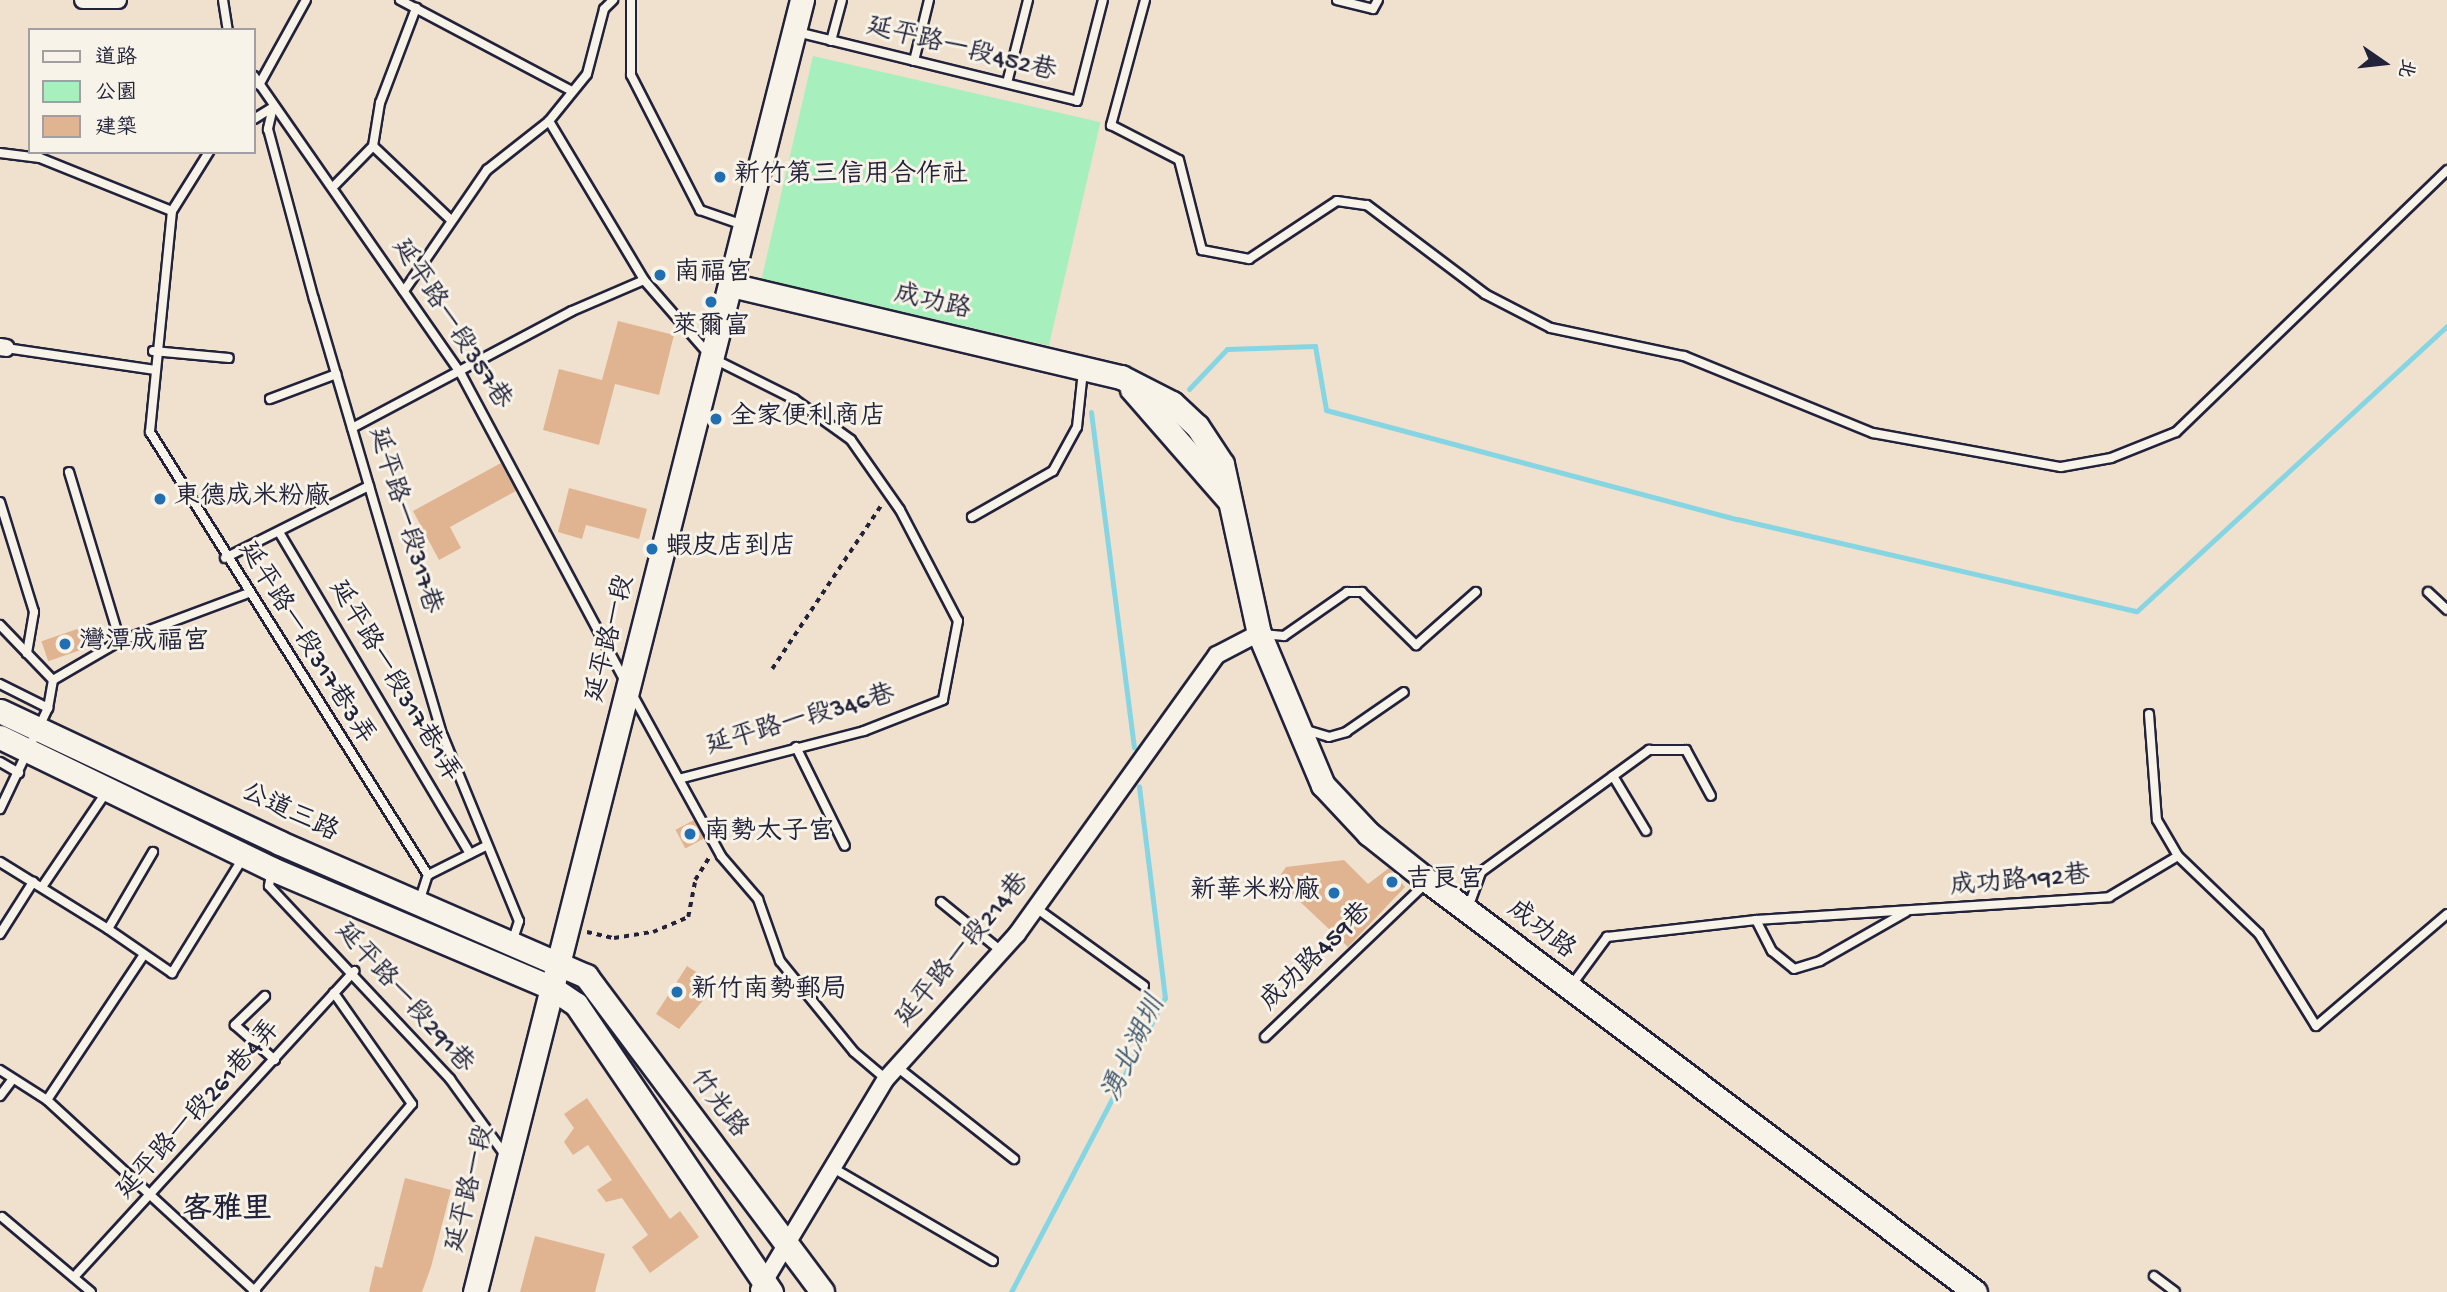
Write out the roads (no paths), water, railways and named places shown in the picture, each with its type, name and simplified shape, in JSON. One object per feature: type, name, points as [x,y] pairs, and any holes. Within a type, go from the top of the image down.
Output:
[{"type":"street","points":[[83,0],[118,0]]},
{"type":"street","name":"延平路一段","points":[[475,1292],[802,0]]},
{"type":"street","name":"成功路","points":[[731,285],[1121,377],[1228,499],[1259,633],[1293,726],[1323,785],[1369,834],[1428,881],[1975,1292]]},
{"type":"street","name":"延平路一段214巷","points":[[764,1288],[891,1073],[1001,951],[1035,908],[1217,655],[1259,633]]},
{"type":"street","name":"公道三路","points":[[0,710],[44,718],[419,902],[559,960]]},
{"type":"street","points":[[0,737],[272,869],[552,988],[576,1004],[764,1288]]},
{"type":"street","name":"竹光路","points":[[559,960],[586,976],[822,1292]]},
{"type":"lane","points":[[222,0],[228,28]]},
{"type":"lane","points":[[259,85],[306,0]]},
{"type":"lane","points":[[400,0],[572,91]]},
{"type":"lane","points":[[404,291],[487,170],[549,121],[587,74],[604,9],[613,0]]},
{"type":"lane","points":[[631,0],[631,75],[700,210],[746,226]]},
{"type":"lane","points":[[831,41],[842,0]]},
{"type":"lane","points":[[914,61],[929,0]]},
{"type":"lane","points":[[1007,83],[1028,0]]},
{"type":"lane","name":"延平路一段452巷","points":[[794,32],[1077,101],[1103,0]]},
{"type":"lane","points":[[1145,0],[1111,125],[1179,160],[1202,250],[1248,258],[1337,201],[1367,205],[1485,294],[1551,328],[1684,356],[1873,433],[2061,467],[2110,458],[2176,432],[2447,170]]},
{"type":"lane","points":[[1337,0],[1373,9],[1378,0]]},
{"type":"lane","points":[[335,185],[373,146],[380,103],[416,8]]},
{"type":"lane","points":[[256,80],[259,85]]},
{"type":"lane","name":"延平路一段357巷","points":[[259,85],[273,107],[335,185],[461,374],[718,850],[758,899],[780,961],[854,1052],[891,1073],[1014,1159]]},
{"type":"lane","points":[[256,118],[273,107]]},
{"type":"lane","name":"延平路一段317巷","points":[[273,107],[268,129],[336,374],[443,736],[484,847],[519,921],[513,939]]},
{"type":"lane","points":[[549,121],[644,280],[712,358]]},
{"type":"lane","points":[[373,146],[452,220]]},
{"type":"lane","points":[[0,153],[40,158],[172,211],[208,154]]},
{"type":"lane","name":"延平路一段317巷3弄","points":[[172,211],[153,351],[155,370],[150,432],[246,594],[428,875]]},
{"type":"lane","points":[[352,428],[461,374],[572,311],[644,280]]},
{"type":"lane","points":[[3,347],[155,370]]},
{"type":"lane","points":[[153,351],[229,358]]},
{"type":"lane","name":"延平路一段346巷","points":[[679,779],[864,731],[943,700],[958,621],[889,494],[850,440],[794,399],[712,358]]},
{"type":"lane","points":[[972,517],[1053,471],[1077,427],[1083,368]]},
{"type":"lane","points":[[270,399],[336,374]]},
{"type":"lane","points":[[69,472],[120,641]]},
{"type":"lane","points":[[225,558],[369,486]]},
{"type":"lane","points":[[0,502],[34,612],[27,653]]},
{"type":"lane","name":"延平路一段317巷1弄","points":[[279,532],[470,854]]},
{"type":"lane","points":[[1259,633],[1284,636],[1348,592],[1362,592],[1416,645],[1476,592]]},
{"type":"lane","points":[[2428,592],[2447,610]]},
{"type":"lane","points":[[0,809],[44,718],[53,680],[120,641],[246,594]]},
{"type":"lane","points":[[0,625],[53,680]]},
{"type":"lane","name":"公道三路","points":[[0,684],[44,718]]},
{"type":"lane","points":[[1293,726],[1329,737],[1346,732],[1404,692]]},
{"type":"lane","points":[[2149,714],[2157,820],[2178,856],[2259,934],[2316,1026],[2447,914]]},
{"type":"lane","points":[[1467,911],[1481,872],[1649,750],[1672,745],[1686,750],[1711,796]]},
{"type":"lane","points":[[796,747],[845,846]]},
{"type":"lane","points":[[0,762],[19,773]]},
{"type":"lane","points":[[1613,776],[1646,831]]},
{"type":"lane","points":[[42,887],[107,790]]},
{"type":"lane","points":[[419,902],[428,875],[484,847]]},
{"type":"lane","points":[[108,929],[153,852]]},
{"type":"lane","points":[[0,862],[108,929],[143,956],[172,973],[244,855]]},
{"type":"lane","name":"成功路192巷","points":[[1569,989],[1607,937],[1756,920],[2109,897],[2178,856]]},
{"type":"lane","name":"延平路一段291巷","points":[[272,869],[269,886],[354,971],[450,1079],[509,1161]]},
{"type":"lane","name":"成功路459巷","points":[[1265,1037],[1428,881]]},
{"type":"lane","points":[[0,934],[33,882]]},
{"type":"lane","points":[[941,902],[1001,951]]},
{"type":"lane","points":[[1035,908],[1144,986]]},
{"type":"lane","points":[[1756,920],[1772,951],[1794,969],[1820,961],[1909,910]]},
{"type":"lane","points":[[47,1100],[143,956]]},
{"type":"lane","name":"延平路一段261巷4弄","points":[[75,1278],[151,1199],[354,971]]},
{"type":"lane","points":[[0,1070],[47,1100],[151,1199],[255,1291],[412,1104],[334,993]]},
{"type":"lane","points":[[265,996],[235,1025],[275,1060]]},
{"type":"lane","points":[[0,1096],[13,1079]]},
{"type":"lane","points":[[833,1168],[993,1261]]},
{"type":"lane","points":[[2,1217],[90,1292]]},
{"type":"lane","points":[[2154,1276],[2175,1292]]},
{"type":"waterway","points":[[1189,389],[1227,349],[1315,346],[1326,410],[1737,519],[2137,611],[2447,326]]},
{"type":"waterway","name":"湧北湖圳","points":[[1091,412],[1134,747]]},
{"type":"waterway","name":"湧北湖圳","points":[[1011,1292],[1165,998],[1139,787]]},
{"type":"place","name":"新竹第三信用合作社","points":[[720,177]]},
{"type":"place","name":"南福宮","points":[[660,275]]},
{"type":"place","name":"萊爾富","points":[[711,302]]},
{"type":"place","name":"全家便利商店","points":[[716,419]]},
{"type":"place","name":"東德成米粉廠","points":[[160,499]]},
{"type":"place","name":"蝦皮店到店","points":[[652,549]]},
{"type":"place","name":"灣潭成福宮","points":[[65,644]]},
{"type":"place","name":"南勢太子宮","points":[[690,834]]},
{"type":"place","name":"吉良宮","points":[[1392,882]]},
{"type":"place","name":"新華米粉廠","points":[[1334,893]]},
{"type":"place","name":"新竹南勢郵局","points":[[677,992]]},
{"type":"district","name":"客雅里","points":[[227,1212]]}]
